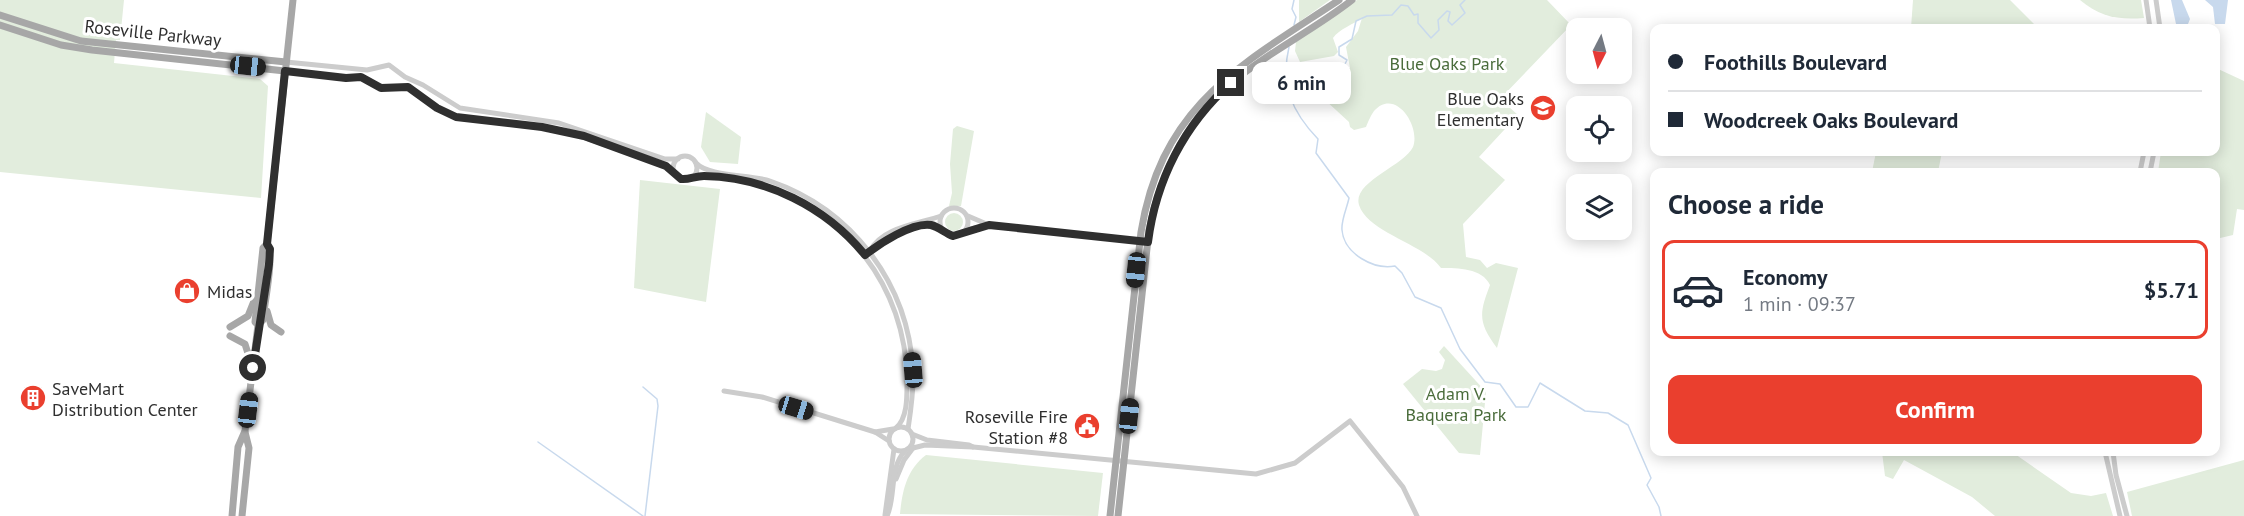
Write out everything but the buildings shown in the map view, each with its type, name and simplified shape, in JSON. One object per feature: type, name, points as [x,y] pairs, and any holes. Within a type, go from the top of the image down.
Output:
[{"type":"main road","points":[[232,516],[236,460],[245,431],[258,324],[262,320],[266,295],[270,251],[267,244],[293,0]]},
{"type":"main road","points":[[1118,516],[1120,463],[1144,242],[1144,210],[1154,179],[1184,123],[1205,96],[1226,76],[1339,0]]},
{"type":"main road","points":[[1144,242],[1158,193],[1169,165],[1191,128],[1231,83],[1352,0]]},
{"type":"main road","name":"Roseville Parkway","points":[[0,15],[62,41],[286,62]]},
{"type":"main road","name":"Roseville Parkway","points":[[0,25],[62,41],[285,71]]},
{"type":"main road","points":[[258,324],[255,322],[257,293],[263,248],[267,244]]},
{"type":"main road","points":[[230,327],[248,316],[257,293]]},
{"type":"main road","points":[[266,295],[267,320],[281,332]]},
{"type":"main road","points":[[230,336],[245,344],[253,368]]},
{"type":"main road","points":[[242,516],[249,448],[245,431]]},
{"type":"main road","points":[[236,460],[244,466],[243,482],[246,485]]},
{"type":"main road","points":[[1110,516],[1120,463]]},
{"type":"street","points":[[2146,0],[2149,24]]},
{"type":"street","points":[[2156,0],[2159,24]]},
{"type":"street","name":"Roseville Parkway","points":[[286,62],[367,70],[378,67]]},
{"type":"street","points":[[485,120],[483,116],[446,101],[429,88],[405,78],[386,65],[378,67],[374,74],[375,82],[381,88],[408,87],[446,113],[485,120],[565,131],[666,166],[681,179],[703,176],[741,181],[787,195],[830,219],[867,253],[889,296],[905,352],[905,409],[903,420],[889,441]]},
{"type":"street","points":[[389,87],[397,79],[394,69]]},
{"type":"street","name":"Roseville Parkway","points":[[285,71],[346,78],[361,77],[375,82]]},
{"type":"street","points":[[470,111],[579,128],[665,159],[689,157],[709,171],[753,176],[795,191],[832,214],[867,253],[895,293],[908,332],[913,377],[910,432],[914,440],[910,449],[896,466],[886,516]]},
{"type":"street","points":[[485,120],[489,117],[523,118]]},
{"type":"street","points":[[674,171],[678,159]]},
{"type":"street","points":[[692,178],[697,171],[696,163]]},
{"type":"street","points":[[867,253],[881,239],[901,227],[941,216],[952,207],[963,210],[968,216],[989,225],[1144,242]]},
{"type":"street","points":[[941,216],[943,231]]},
{"type":"street","points":[[966,230],[968,216]]},
{"type":"street","points":[[867,253],[892,237],[920,226],[933,226],[953,236],[966,230],[989,225]]},
{"type":"street","points":[[724,391],[762,397],[875,432],[889,441],[894,449],[886,516]]},
{"type":"street","points":[[875,432],[895,429],[910,432],[927,440],[973,447],[1244,475],[1266,473],[1303,458],[1350,421],[1403,487],[1417,516]]},
{"type":"street","points":[[894,449],[910,449],[925,445],[973,447]]},
{"type":"street","points":[[2106,456],[2120,516]]},
{"type":"street","points":[[2114,456],[2127,516]]},
{"type":"green space","points":[[0,0],[124,0],[120,40],[116,40],[114,63],[260,79],[268,86],[261,198],[0,172]]},
{"type":"green space","points":[[1299,0],[1330,0],[1299,22]]},
{"type":"green space","name":"Blue Oaks Park","points":[[1357,0],[1547,0],[1566,20],[1566,30],[1500,99],[1518,115],[1479,157],[1505,180],[1463,224],[1466,257],[1480,260],[1487,268],[1496,263],[1518,268],[1497,348],[1486,331],[1482,318],[1490,285],[1486,279],[1469,270],[1441,268],[1433,259],[1373,223],[1364,215],[1359,205],[1359,197],[1363,189],[1408,154],[1413,147],[1414,138],[1410,120],[1398,106],[1382,105],[1374,111],[1366,127],[1354,130],[1350,127],[1349,122],[1312,88],[1324,76],[1326,69],[1350,68],[1346,47],[1358,31],[1362,18],[1333,38],[1338,52],[1334,56],[1300,62],[1295,51],[1296,42]]},
{"type":"green space","points":[[1913,0],[2010,0],[2034,24],[1911,24]]},
{"type":"green space","points":[[2080,0],[2141,0],[2144,18],[2102,14]]},
{"type":"green space","points":[[2220,70],[2244,81],[2244,210],[2237,209],[2233,235],[2220,238],[2220,168],[2159,168],[2160,156],[2220,156]]},
{"type":"green space","points":[[706,112],[741,137],[738,164],[710,162],[701,147]]},
{"type":"green space","points":[[957,126],[974,131],[961,206],[949,206],[952,193],[950,164],[953,129]]},
{"type":"green space","points":[[1875,156],[1941,156],[1939,168],[1873,168]]},
{"type":"green space","points":[[640,180],[720,189],[706,302],[634,288]]},
{"type":"green space","points":[[954,213],[960,216],[963,222],[960,228],[954,231],[948,228],[945,222],[948,216]]},
{"type":"green space","name":"Adam V. Baquera Park","points":[[1444,346],[1486,392],[1480,455],[1459,453],[1403,384],[1422,369],[1436,371],[1442,369],[1445,360],[1439,352]]},
{"type":"green space","points":[[926,455],[1103,473],[1098,516],[900,514],[902,497],[910,474]]},
{"type":"green space","points":[[1882,456],[2018,456],[2071,493],[2091,496],[2106,493],[2113,516],[1995,516],[1972,497],[1904,460],[1893,479],[1885,476]]},
{"type":"green space","points":[[2244,460],[2244,516],[2132,516],[2127,492]]},
{"type":"water","points":[[2171,0],[2182,0],[2190,19],[2188,24],[2176,24]]},
{"type":"water","points":[[2205,0],[2228,0],[2225,24],[2215,24],[2213,7]]},
{"type":"waterway","points":[[1294,0],[1292,9],[1296,17],[1294,25]]},
{"type":"waterway","points":[[1345,64],[1347,60],[1339,55],[1339,47],[1352,39],[1356,21],[1367,16],[1392,15],[1401,5],[1408,6],[1414,15],[1418,14],[1418,23],[1431,38],[1439,30],[1438,20],[1447,11],[1450,12],[1448,21],[1452,25],[1465,13],[1460,5],[1465,0]]},
{"type":"waterway","points":[[1289,47],[1286,74],[1290,97],[1301,119],[1318,139],[1316,153],[1349,198],[1342,226],[1344,239],[1348,246],[1354,253],[1370,263],[1387,267],[1395,266],[1402,273],[1415,297],[1441,308],[1460,349],[1485,382],[1500,384],[1516,407],[1528,407],[1540,383],[1585,411],[1608,413],[1628,425],[1651,478],[1647,485],[1659,507],[1661,516]]},
{"type":"waterway","points":[[1287,91],[1298,77],[1308,72],[1324,65],[1334,69],[1343,66]]},
{"type":"waterway","points":[[643,387],[657,399],[658,406],[645,516]]},
{"type":"waterway","points":[[538,442],[643,516]]},
{"type":"place","name":"Blue Oaks Elementary","points":[[1543,108]]},
{"type":"place","name":"Midas","points":[[187,291]]},
{"type":"place","name":"SaveMart Distribution Center","points":[[33,398]]},
{"type":"place","name":"Roseville Fire Station #8","points":[[1087,426]]},
{"type":"route","points":[[253,368],[269,264],[270,247],[267,244],[270,207],[285,71],[346,78],[361,77],[375,82],[381,88],[408,87],[418,92],[437,108],[456,117],[542,127],[584,136],[671,168],[681,179],[707,176],[765,187],[794,198],[824,214],[865,255],[892,237],[926,225],[936,227],[953,236],[975,227],[989,225],[1148,242],[1152,213],[1169,165],[1200,116],[1231,83]]}]
